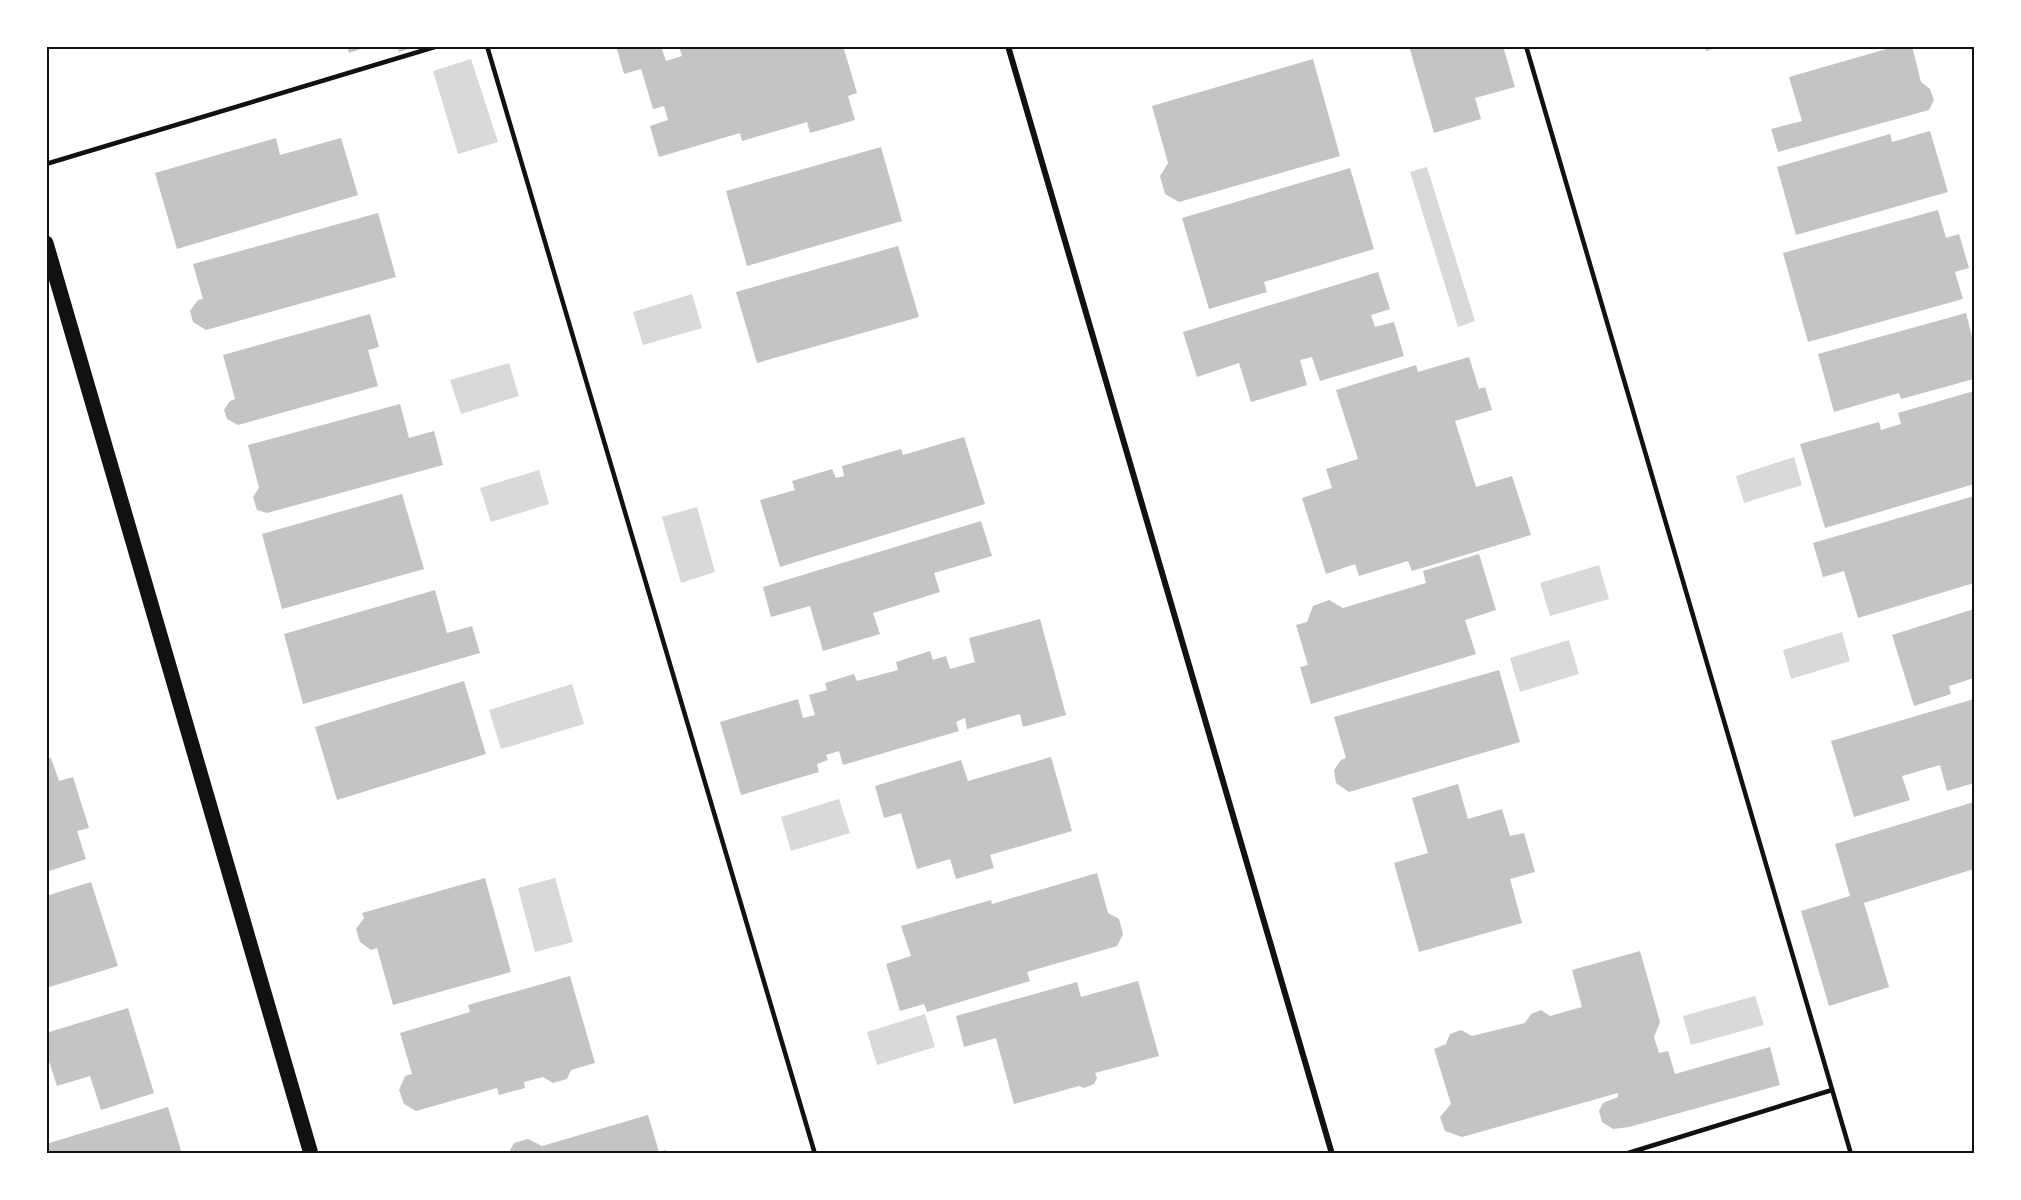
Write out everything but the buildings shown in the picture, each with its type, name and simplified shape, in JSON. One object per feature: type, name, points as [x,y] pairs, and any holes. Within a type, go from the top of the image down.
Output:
[{"type":"main road","points":[[46,243],[311,1154]]},
{"type":"street","points":[[1008,46],[1332,1154]]},
{"type":"lane","points":[[46,164],[438,46]]},
{"type":"lane","points":[[487,46],[815,1154]]},
{"type":"lane","points":[[1526,46],[1851,1154]]},
{"type":"lane","points":[[1625,1154],[1832,1090]]},
{"type":"shaded area","points":[[471,59],[498,142],[458,154],[433,71]]},
{"type":"shaded area","points":[[1427,167],[1475,321],[1458,327],[1410,172]]},
{"type":"shaded area","points":[[692,294],[702,328],[643,345],[633,312]]},
{"type":"shaded area","points":[[509,363],[519,396],[461,414],[450,380]]},
{"type":"shaded area","points":[[1794,457],[1802,485],[1744,503],[1736,476]]},
{"type":"shaded area","points":[[539,470],[549,504],[491,522],[480,488]]},
{"type":"shaded area","points":[[697,507],[715,572],[681,583],[662,517]]},
{"type":"shaded area","points":[[1599,565],[1609,599],[1550,616],[1540,583]]},
{"type":"shaded area","points":[[1842,632],[1850,661],[1791,679],[1783,650]]},
{"type":"shaded area","points":[[1569,640],[1579,674],[1520,692],[1510,658]]},
{"type":"shaded area","points":[[572,684],[584,724],[501,749],[489,710]]},
{"type":"shaded area","points":[[839,799],[850,833],[791,851],[781,817]]},
{"type":"shaded area","points":[[555,878],[573,942],[535,952],[518,888]]},
{"type":"shaded area","points":[[1755,996],[1764,1025],[1691,1045],[1683,1016]]},
{"type":"shaded area","points":[[925,1014],[935,1047],[877,1065],[867,1032]]}]
